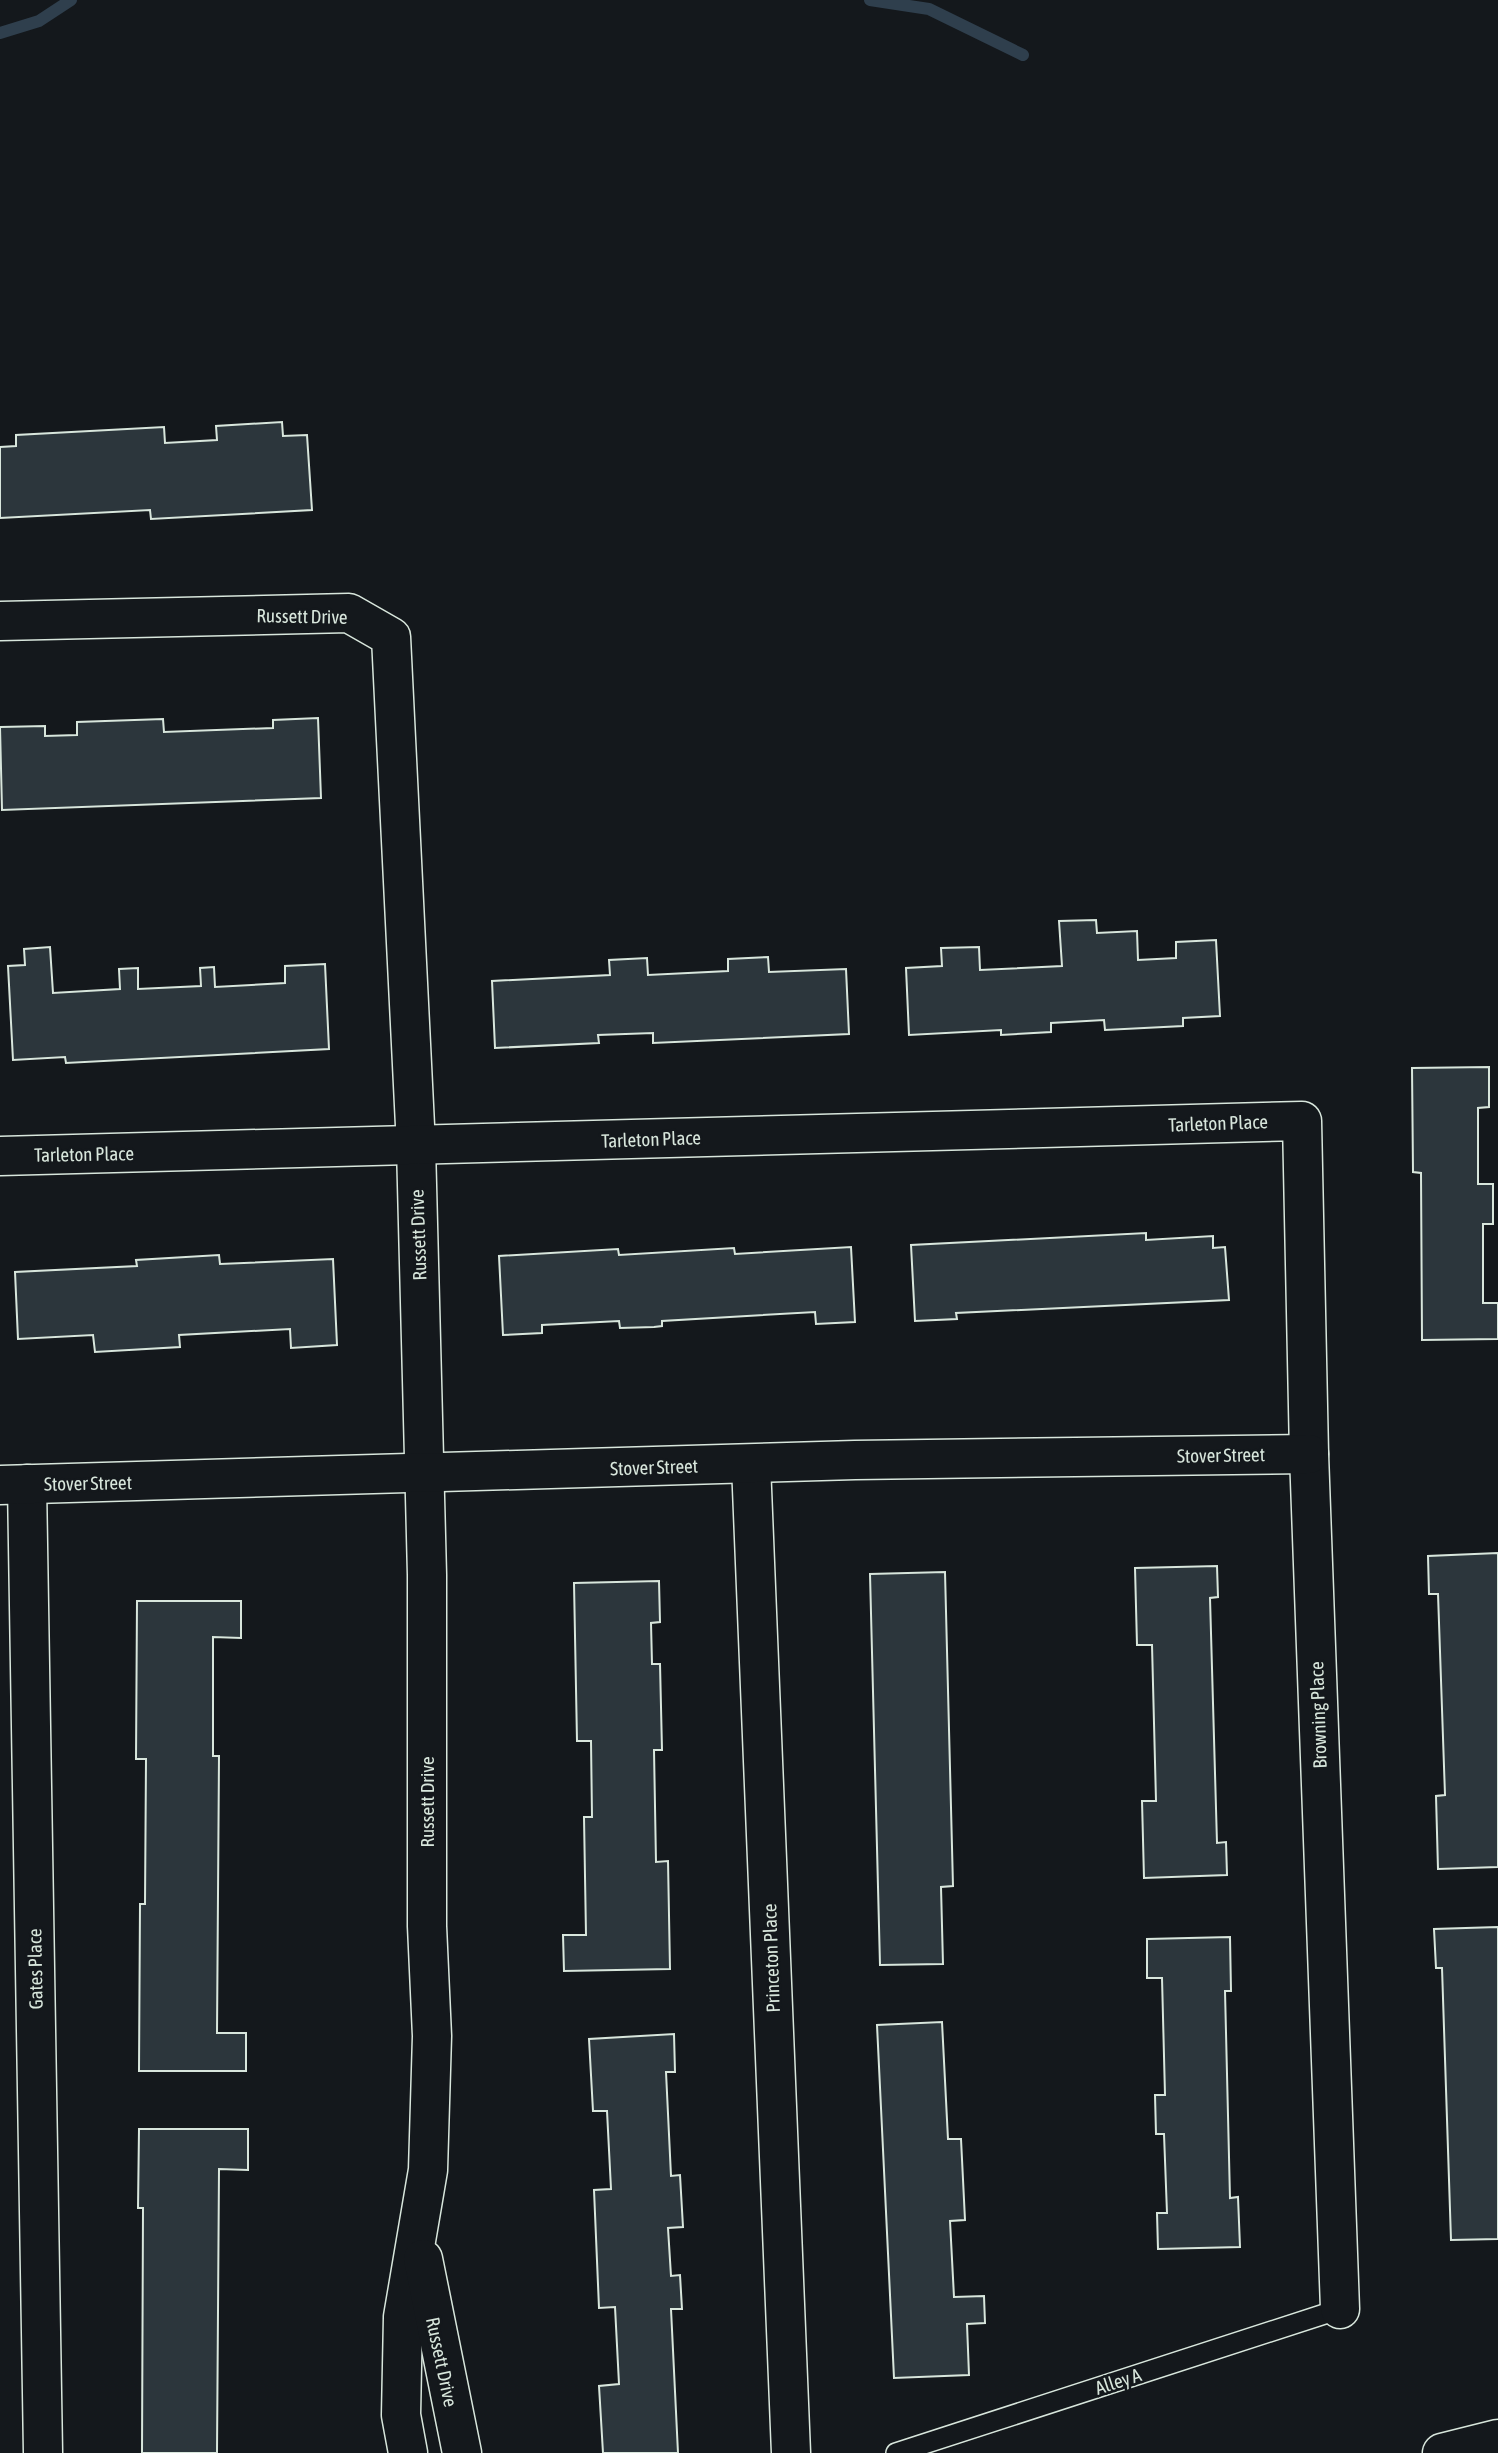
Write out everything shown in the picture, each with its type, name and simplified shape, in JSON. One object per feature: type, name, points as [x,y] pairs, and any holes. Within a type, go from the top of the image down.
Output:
[{"type":"main road","name":"Russett Drive","points":[[0,621],[349,613],[391,637],[416,1146],[425,1474],[427,1926],[432,2036],[428,2170],[403,2317],[401,2415],[408,2453]]},
{"type":"main road","name":"Tarleton Place","points":[[0,1156],[1302,1121]]},
{"type":"main road","name":"Browning Place","points":[[1302,1121],[1309,1454],[1340,2309]]},
{"type":"main road","name":"Stover Street","points":[[14,1485],[751,1464],[1309,1454]]},
{"type":"main road","name":"Princeton Place","points":[[751,1464],[791,2453]]},
{"type":"main road","name":"Gates Place","points":[[14,1485],[43,2453]]},
{"type":"main road","name":"Russett Drive","points":[[418,2229],[435,2329],[462,2453]]},
{"type":"main road","points":[[1442,2453],[1498,2439]]},
{"type":"lane","name":"Alley A","points":[[896,2453],[1340,2309]]},
{"type":"building","points":[[282,422],[283,436],[307,435],[312,510],[151,519],[150,510],[0,518],[0,447],[16,446],[16,435],[164,427],[165,443],[217,440],[216,426]]},
{"type":"building","points":[[318,718],[321,798],[2,810],[0,727],[45,726],[45,736],[77,735],[77,722],[163,719],[164,732],[273,728],[273,720]]},
{"type":"building","points":[[1096,920],[1097,933],[1137,931],[1138,960],[1176,958],[1176,942],[1216,940],[1220,1016],[1183,1018],[1183,1026],[1105,1030],[1104,1020],[1051,1023],[1051,1032],[1001,1035],[1001,1030],[909,1035],[906,968],[942,966],[941,948],[979,947],[980,970],[1062,966],[1059,921]]},
{"type":"building","points":[[50,947],[53,993],[120,989],[119,969],[138,968],[138,989],[201,986],[200,968],[214,967],[215,987],[285,983],[285,966],[325,964],[329,1049],[66,1063],[65,1057],[13,1060],[8,966],[25,965],[24,949]]},
{"type":"building","points":[[768,957],[769,972],[846,969],[849,1034],[653,1043],[653,1033],[598,1035],[599,1043],[495,1048],[492,981],[610,975],[609,960],[647,958],[648,975],[728,971],[728,959]]},
{"type":"building","points":[[1489,1067],[1489,1107],[1478,1108],[1478,1184],[1493,1184],[1493,1224],[1483,1224],[1483,1303],[1498,1303],[1498,1339],[1422,1340],[1421,1173],[1413,1172],[1412,1068]]},
{"type":"building","points":[[1146,1233],[1146,1240],[1213,1236],[1213,1248],[1225,1247],[1229,1300],[956,1313],[957,1319],[915,1321],[911,1245]]},
{"type":"building","points":[[851,1247],[855,1322],[816,1324],[815,1312],[662,1321],[662,1326],[654,1327],[620,1328],[619,1321],[542,1325],[542,1333],[503,1335],[499,1256],[618,1249],[619,1255],[734,1248],[735,1254]]},
{"type":"building","points":[[219,1255],[220,1264],[333,1259],[337,1345],[291,1348],[290,1329],[179,1335],[180,1347],[95,1352],[93,1335],[18,1339],[15,1272],[137,1266],[136,1260]]},
{"type":"building","points":[[1498,1553],[1498,1867],[1438,1869],[1436,1796],[1445,1795],[1438,1594],[1429,1594],[1428,1556]]},
{"type":"building","points":[[1217,1566],[1218,1597],[1210,1598],[1217,1843],[1226,1842],[1227,1875],[1144,1878],[1142,1801],[1156,1801],[1152,1645],[1137,1645],[1135,1568]]},
{"type":"building","points":[[945,1572],[953,1886],[941,1887],[943,1964],[880,1965],[870,1574]]},
{"type":"building","points":[[659,1581],[660,1622],[651,1623],[652,1664],[660,1664],[662,1750],[654,1750],[656,1862],[668,1861],[670,1969],[564,1971],[563,1935],[586,1935],[584,1817],[592,1817],[591,1741],[577,1741],[574,1583]]},
{"type":"building","points":[[137,1601],[241,1601],[241,1638],[213,1637],[213,1756],[219,1756],[217,2033],[246,2033],[246,2071],[139,2071],[140,1904],[145,1904],[146,1759],[136,1759]]},
{"type":"building","points":[[1498,1927],[1498,2239],[1451,2240],[1442,1968],[1436,1968],[1434,1929]]},
{"type":"building","points":[[1230,1937],[1231,1991],[1225,1991],[1230,2198],[1238,2197],[1240,2247],[1158,2249],[1157,2213],[1167,2213],[1164,2134],[1156,2134],[1155,2095],[1165,2095],[1162,1978],[1147,1978],[1147,1939]]},
{"type":"building","points":[[942,2022],[948,2139],[961,2139],[965,2220],[950,2221],[954,2297],[984,2296],[985,2323],[967,2324],[969,2375],[894,2378],[877,2025]]},
{"type":"building","points":[[674,2034],[675,2072],[666,2072],[671,2176],[680,2175],[683,2227],[668,2228],[671,2276],[680,2275],[682,2309],[671,2309],[678,2453],[603,2453],[599,2386],[619,2384],[615,2307],[599,2308],[594,2190],[611,2189],[607,2111],[593,2111],[589,2039]]},
{"type":"building","points":[[139,2129],[248,2129],[248,2170],[219,2169],[217,2453],[142,2453],[143,2208],[138,2208]]},
{"type":"waterway","points":[[0,33],[39,21],[71,0]]},
{"type":"waterway","points":[[870,0],[929,9],[1023,55]]}]
